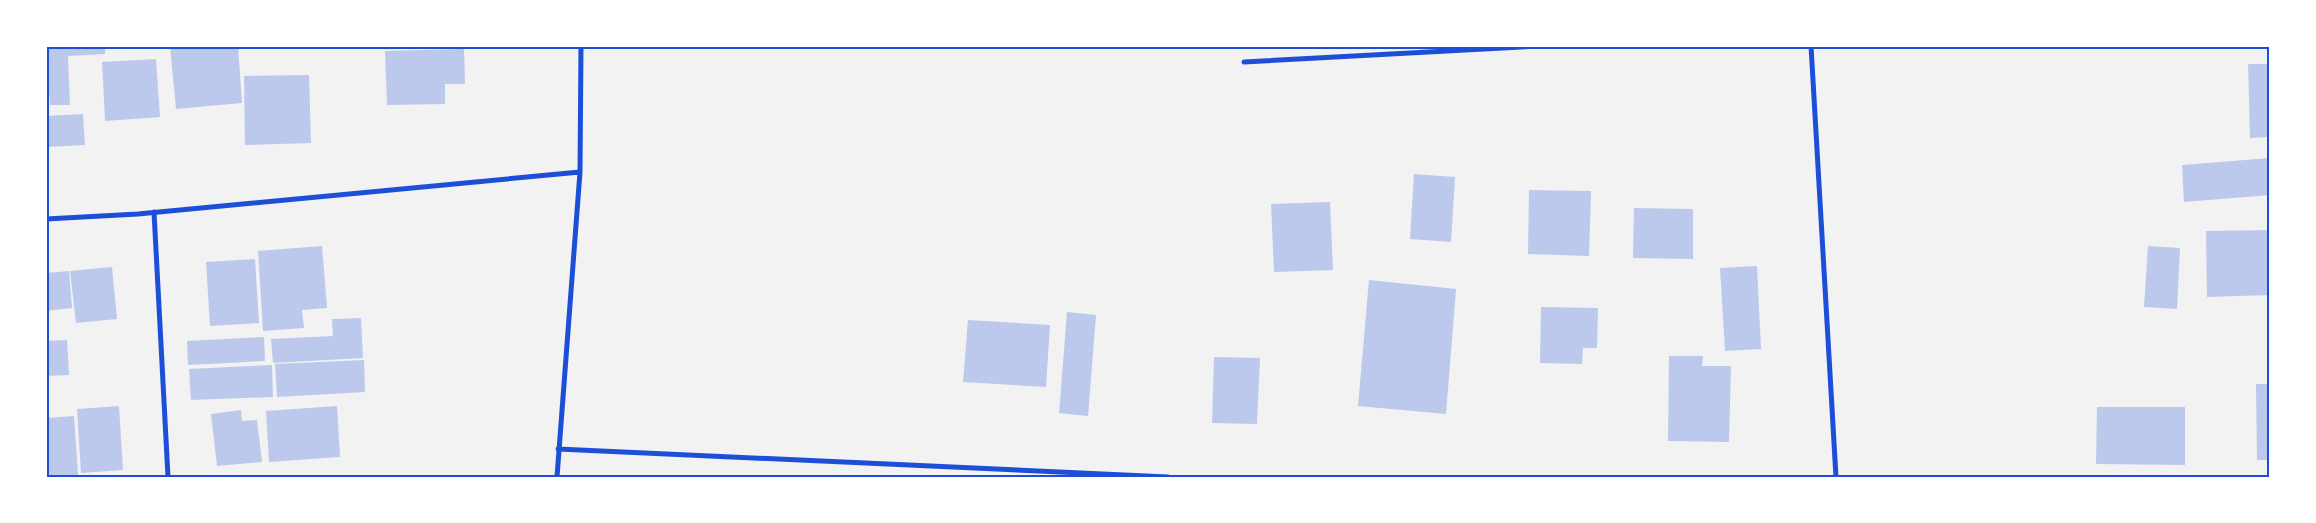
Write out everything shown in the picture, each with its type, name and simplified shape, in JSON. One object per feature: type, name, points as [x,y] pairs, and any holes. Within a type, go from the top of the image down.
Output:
[{"type":"street","points":[[557,477],[580,172],[581,46]]},
{"type":"street","points":[[1244,62],[1540,46]]},
{"type":"street","points":[[1811,46],[1836,477]]},
{"type":"street","points":[[46,219],[154,212],[580,172]]},
{"type":"street","points":[[154,212],[168,477]]},
{"type":"street","points":[[558,449],[1168,477]]},
{"type":"building","points":[[46,46],[105,46],[105,54],[68,56],[70,105],[50,105]]},
{"type":"building","points":[[170,46],[238,46],[242,103],[176,109]]},
{"type":"building","points":[[464,49],[465,84],[445,84],[445,104],[387,105],[385,51]]},
{"type":"building","points":[[156,59],[160,117],[105,121],[102,62]]},
{"type":"building","points":[[2248,64],[2270,64],[2270,137],[2250,138]]},
{"type":"building","points":[[309,75],[311,143],[245,145],[244,76]]},
{"type":"building","points":[[83,114],[85,145],[46,147],[46,116]]},
{"type":"building","points":[[2270,158],[2270,195],[2184,202],[2182,165]]},
{"type":"building","points":[[1414,174],[1455,177],[1451,242],[1410,239]]},
{"type":"building","points":[[1529,190],[1591,191],[1589,256],[1528,254]]},
{"type":"building","points":[[1330,202],[1333,270],[1274,272],[1271,204]]},
{"type":"building","points":[[1634,208],[1693,209],[1693,259],[1633,258]]},
{"type":"building","points":[[2270,230],[2270,295],[2207,297],[2206,231]]},
{"type":"building","points":[[322,246],[327,308],[302,310],[304,328],[263,331],[258,251]]},
{"type":"building","points":[[2148,246],[2180,248],[2177,309],[2144,307]]},
{"type":"building","points":[[255,259],[259,323],[210,326],[206,262]]},
{"type":"building","points":[[1757,266],[1761,349],[1725,351],[1720,268]]},
{"type":"building","points":[[112,267],[117,319],[76,323],[70,271]]},
{"type":"building","points":[[69,271],[72,308],[46,311],[46,273]]},
{"type":"building","points":[[1369,280],[1456,289],[1446,414],[1358,406]]},
{"type":"building","points":[[1541,307],[1598,308],[1597,348],[1583,348],[1582,364],[1540,363]]},
{"type":"building","points":[[1067,312],[1096,315],[1088,416],[1059,413]]},
{"type":"building","points":[[361,318],[363,358],[273,363],[271,339],[333,336],[332,319]]},
{"type":"building","points":[[968,320],[1050,325],[1046,387],[963,382]]},
{"type":"building","points":[[264,337],[265,361],[188,365],[187,341]]},
{"type":"building","points":[[67,340],[69,375],[46,376],[46,341]]},
{"type":"building","points":[[1669,356],[1703,356],[1702,366],[1731,366],[1729,442],[1668,441]]},
{"type":"building","points":[[1214,357],[1260,358],[1257,424],[1212,423]]},
{"type":"building","points":[[364,360],[365,392],[277,397],[275,364]]},
{"type":"building","points":[[272,365],[273,397],[191,400],[189,369]]},
{"type":"building","points":[[2256,384],[2270,384],[2270,460],[2257,460]]},
{"type":"building","points":[[119,406],[123,470],[81,473],[77,409]]},
{"type":"building","points":[[337,406],[340,457],[269,462],[266,411]]},
{"type":"building","points":[[2097,407],[2185,407],[2185,465],[2096,464]]},
{"type":"building","points":[[241,410],[242,421],[257,420],[262,462],[217,466],[211,414]]},
{"type":"building","points":[[74,416],[78,475],[46,477],[46,418]]}]
